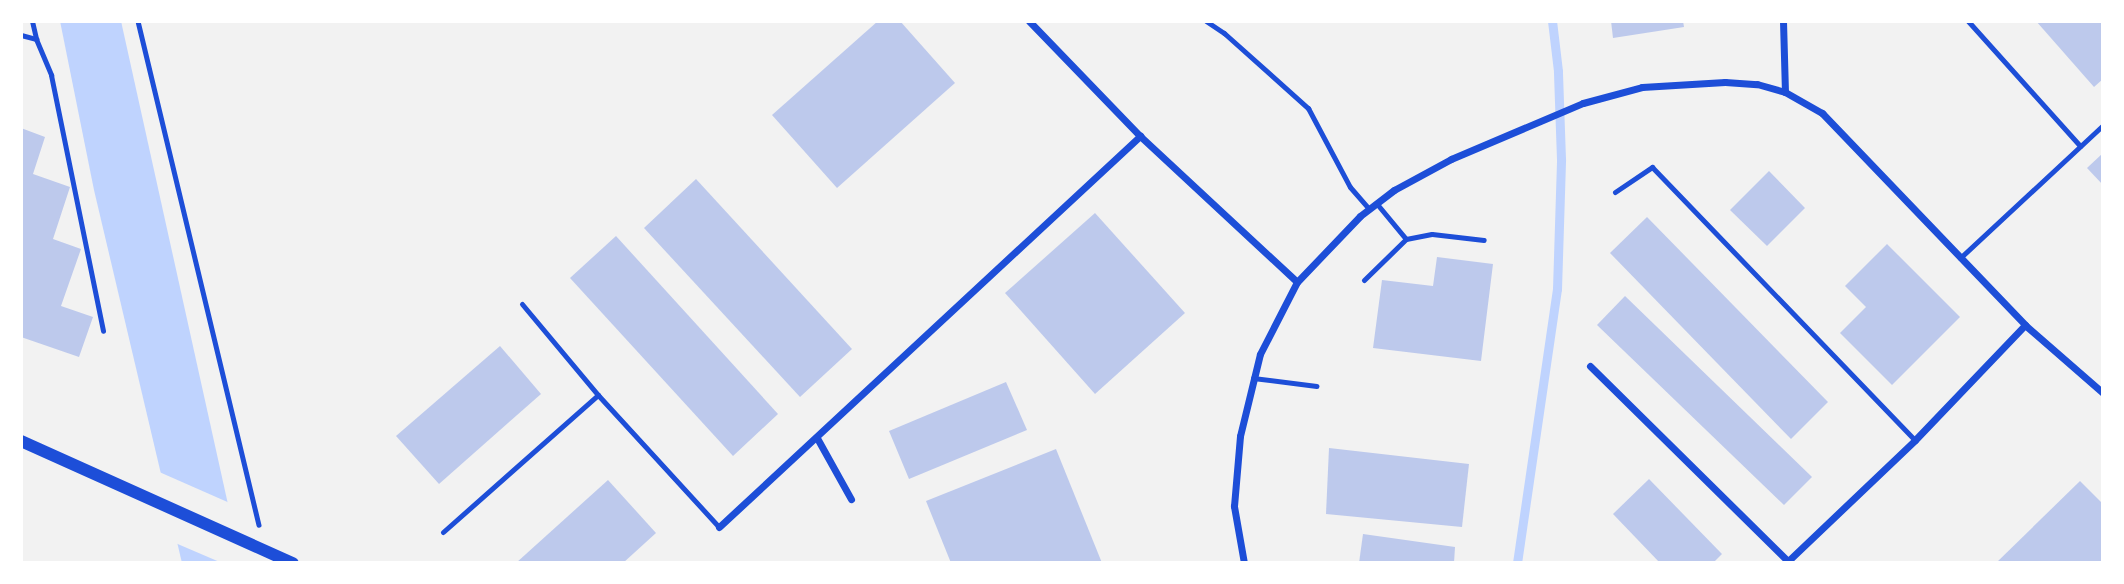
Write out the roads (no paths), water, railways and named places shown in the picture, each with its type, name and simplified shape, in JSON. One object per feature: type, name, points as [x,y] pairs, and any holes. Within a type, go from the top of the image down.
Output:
[{"type":"street","points":[[1029,21],[1140,136],[1297,282]]},
{"type":"street","points":[[1783,21],[1785,92]]},
{"type":"street","points":[[1244,563],[1234,506],[1240,436],[1253,378],[1276,317],[1297,282],[1330,245],[1369,209],[1451,159],[1583,103],[1642,87],[1725,82],[1757,84],[1785,92],[1822,113],[2025,325],[2103,393]]},
{"type":"street","points":[[719,527],[1140,136]]},
{"type":"street","points":[[1590,366],[1787,562],[1915,440],[2025,325]]},
{"type":"street","points":[[817,438],[851,499]]},
{"type":"street","points":[[21,441],[292,562]]},
{"type":"lane","points":[[32,21],[36,39],[51,75],[103,331]]},
{"type":"lane","points":[[1206,21],[1224,33],[1308,108],[1350,187],[1369,209]]},
{"type":"lane","points":[[1968,21],[2080,146]]},
{"type":"lane","points":[[21,35],[36,39]]},
{"type":"lane","points":[[1960,258],[2103,125]]},
{"type":"lane","points":[[1615,192],[1652,167],[1915,440]]},
{"type":"lane","points":[[1377,204],[1406,239]]},
{"type":"lane","points":[[1364,280],[1406,239],[1433,234],[1484,240]]},
{"type":"lane","points":[[522,304],[598,395],[719,527]]},
{"type":"lane","points":[[1253,378],[1316,386]]},
{"type":"lane","points":[[443,532],[598,395]]},
{"type":"water","points":[[60,21],[121,21],[241,563],[182,563],[94,190]]},
{"type":"waterway","points":[[1517,563],[1557,289],[1561,159],[1558,71],[1552,21]]}]
